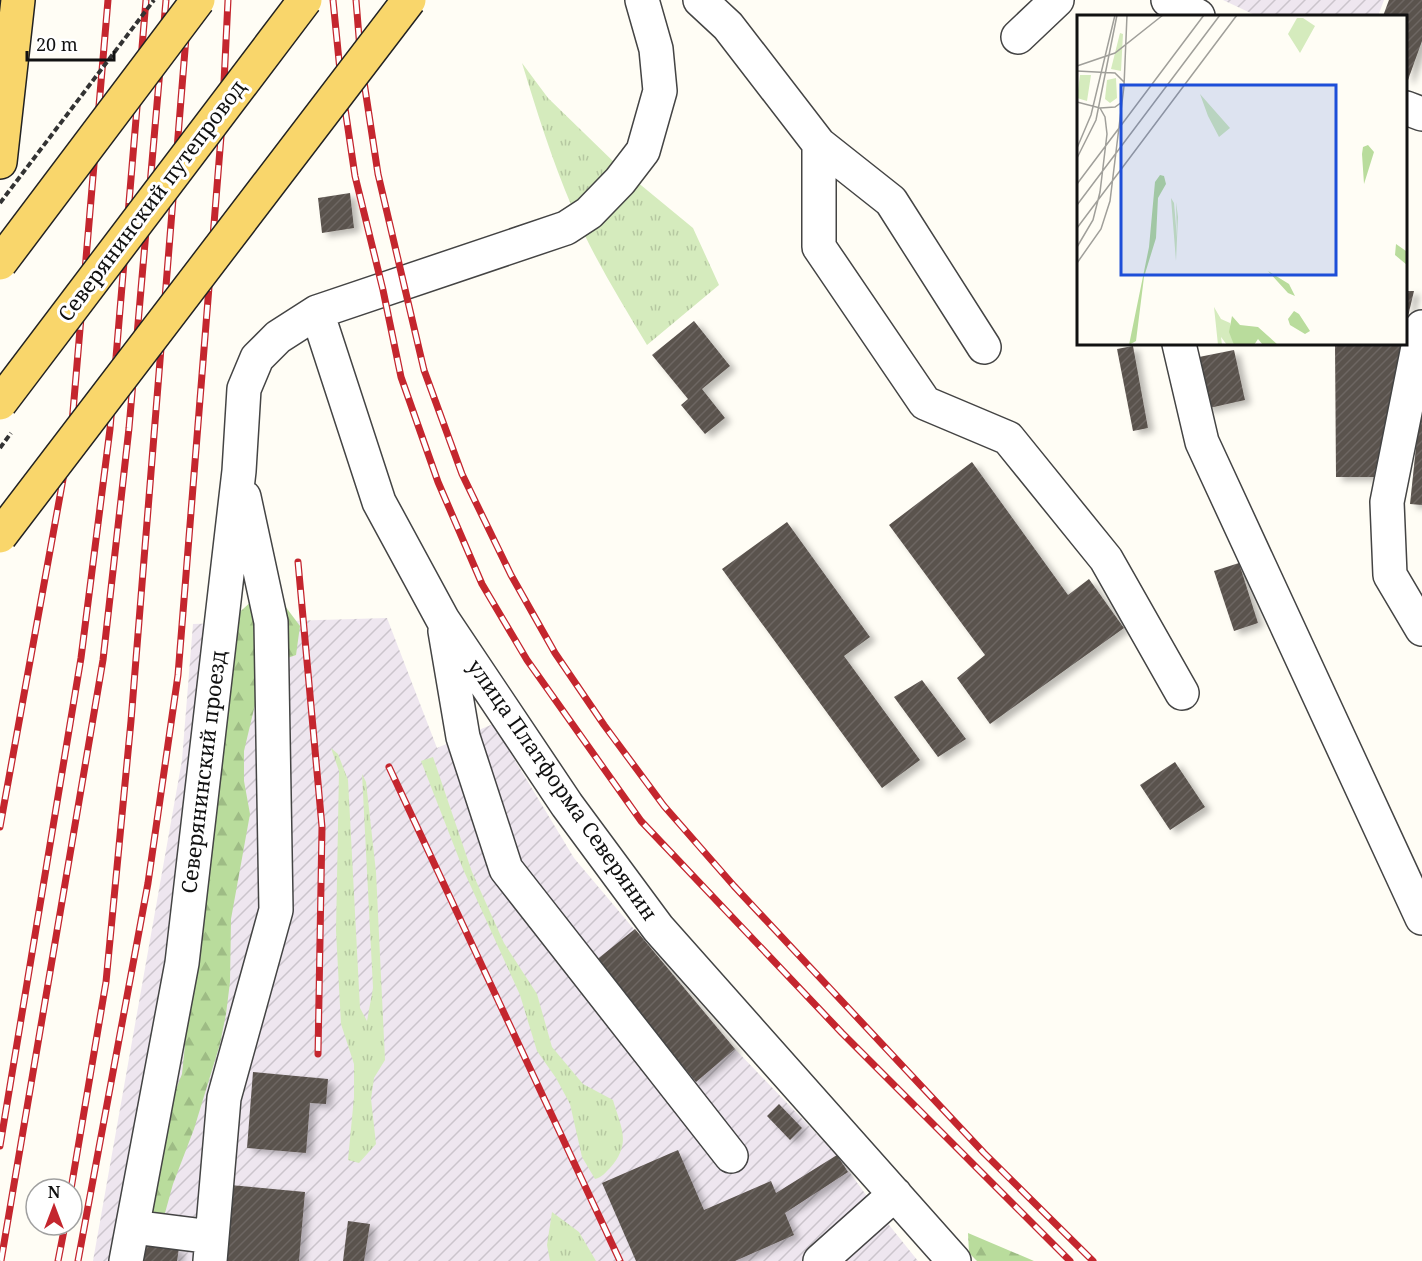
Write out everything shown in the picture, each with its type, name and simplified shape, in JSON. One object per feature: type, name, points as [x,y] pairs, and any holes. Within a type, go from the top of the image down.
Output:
[{"type":"main road","points":[[0,263],[198,0]]},
{"type":"main road","name":"Северянинский путепровод","points":[[0,403],[305,0]]},
{"type":"main road","points":[[0,536],[409,0]]},
{"type":"main road","points":[[0,162],[3,110],[17,3]]},
{"type":"street","name":"Северянинский проезд","points":[[126,1261],[182,963],[239,471],[244,389],[257,358],[278,338],[317,312],[566,228],[589,213],[620,181],[643,152],[660,91],[656,49],[642,0]]},
{"type":"street","points":[[700,0],[728,26],[819,144],[891,201],[984,347]]},
{"type":"street","points":[[1018,37],[1057,0]]},
{"type":"street","points":[[1168,0],[1196,15]]},
{"type":"street","points":[[1407,108],[1422,114]]},
{"type":"street","points":[[819,144],[819,247],[925,403],[1008,438],[1015,446],[1106,559],[1182,693]]},
{"type":"street","name":"улица Платформа Северянин","points":[[317,312],[379,502],[443,620],[567,805],[658,928],[954,1261]]},
{"type":"street","points":[[1422,327],[1387,502],[1389,575],[1422,629]]},
{"type":"street","points":[[1179,345],[1202,442],[1422,918]]},
{"type":"street","points":[[133,1227],[211,1249],[224,1098],[276,910],[271,622],[239,471]]},
{"type":"street","points":[[443,620],[463,737],[506,869],[731,1156]]},
{"type":"street","points":[[820,1261],[895,1194]]},
{"type":"path","points":[[0,203],[154,0]]},
{"type":"shaded area","points":[[1223,0],[1384,0],[1378,15],[1255,15]]},
{"type":"shaded area","points":[[387,618],[437,748],[493,724],[574,858],[735,1049],[837,1155],[918,1261],[93,1261],[182,760],[193,624]]},
{"type":"green space","points":[[522,63],[548,98],[619,167],[693,228],[719,285],[647,345],[580,225],[551,154]]},
{"type":"green space","points":[[254,599],[282,602],[300,626],[296,655],[268,665],[258,692],[244,751],[244,781],[250,814],[231,919],[230,982],[220,1044],[194,1129],[173,1184],[157,1242],[128,1261],[160,1130],[182,1074],[187,963],[232,619]]},
{"type":"green space","points":[[331,748],[338,754],[348,780],[360,1008],[367,1021],[373,988],[362,774],[366,782],[376,872],[385,1060],[374,1078],[371,1099],[376,1144],[359,1163],[348,1160],[354,1097],[354,1064],[341,1024],[336,931],[339,771]]},
{"type":"green space","points":[[433,757],[472,872],[504,943],[537,994],[552,1047],[583,1084],[613,1100],[623,1135],[623,1143],[617,1159],[607,1172],[595,1179],[582,1157],[570,1104],[556,1078],[537,1051],[520,995],[463,869],[421,761]]},
{"type":"green space","points":[[552,1212],[579,1232],[596,1261],[550,1261],[547,1245]]},
{"type":"green space","points":[[968,1233],[1034,1261],[977,1261],[969,1253]]},
{"type":"building","points":[[1389,0],[1422,0],[1422,41],[1408,80],[1407,15],[1383,15]]},
{"type":"building","points":[[350,193],[354,228],[322,233],[318,198]]},
{"type":"building","points":[[1407,291],[1414,291],[1407,321]]},
{"type":"building","points":[[694,321],[730,366],[702,389],[725,418],[705,434],[681,405],[688,399],[652,355]]},
{"type":"building","points":[[1335,345],[1403,345],[1374,477],[1336,477]]},
{"type":"building","points":[[1133,346],[1148,428],[1133,431],[1117,349]]},
{"type":"building","points":[[1234,350],[1245,400],[1205,409],[1194,358]]},
{"type":"building","points":[[1420,409],[1422,409],[1422,505],[1410,504]]},
{"type":"building","points":[[972,462],[1068,595],[1089,579],[1124,628],[990,724],[957,678],[985,655],[889,525]]},
{"type":"building","points":[[787,522],[870,637],[844,656],[920,760],[882,788],[722,569]]},
{"type":"building","points":[[1239,563],[1258,623],[1234,631],[1214,571]]},
{"type":"building","points":[[922,680],[966,739],[938,757],[894,697]]},
{"type":"building","points":[[1175,762],[1205,807],[1170,830],[1140,785]]},
{"type":"building","points":[[635,929],[735,1049],[696,1082],[595,961]]},
{"type":"building","points":[[253,1072],[328,1079],[326,1104],[310,1103],[306,1153],[247,1148]]},
{"type":"building","points":[[779,1104],[802,1128],[790,1140],[767,1116]]},
{"type":"building","points":[[678,1150],[704,1210],[771,1181],[776,1193],[837,1155],[848,1172],[785,1213],[794,1235],[735,1261],[636,1261],[602,1183]]},
{"type":"building","points":[[230,1185],[305,1192],[299,1261],[223,1261]]},
{"type":"building","points":[[348,1221],[370,1224],[364,1261],[343,1261]]},
{"type":"building","points":[[144,1244],[179,1248],[177,1261],[142,1261]]},
{"type":"railway","points":[[0,827],[71,435],[108,0]]},
{"type":"railway","points":[[0,1146],[81,658],[110,429],[146,0]]},
{"type":"railway","points":[[1,1261],[103,660],[129,428],[166,0]]},
{"type":"railway","points":[[73,1177],[106,982],[131,721],[189,0]]},
{"type":"railway","points":[[78,1261],[148,883],[178,675],[222,124],[228,0]]},
{"type":"railway","points":[[333,0],[341,81],[355,176],[383,290],[401,377],[438,482],[482,584],[527,660],[641,821],[842,1033],[1070,1261]]},
{"type":"railway","points":[[356,0],[361,62],[378,174],[424,370],[462,474],[511,575],[555,653],[604,725],[664,806],[734,886],[984,1153],[1093,1261]]},
{"type":"railway","points":[[298,562],[322,827],[318,1054]]},
{"type":"railway","points":[[389,767],[620,1261]]},
{"type":"railway","points":[[58,1261],[63,1237]]}]
